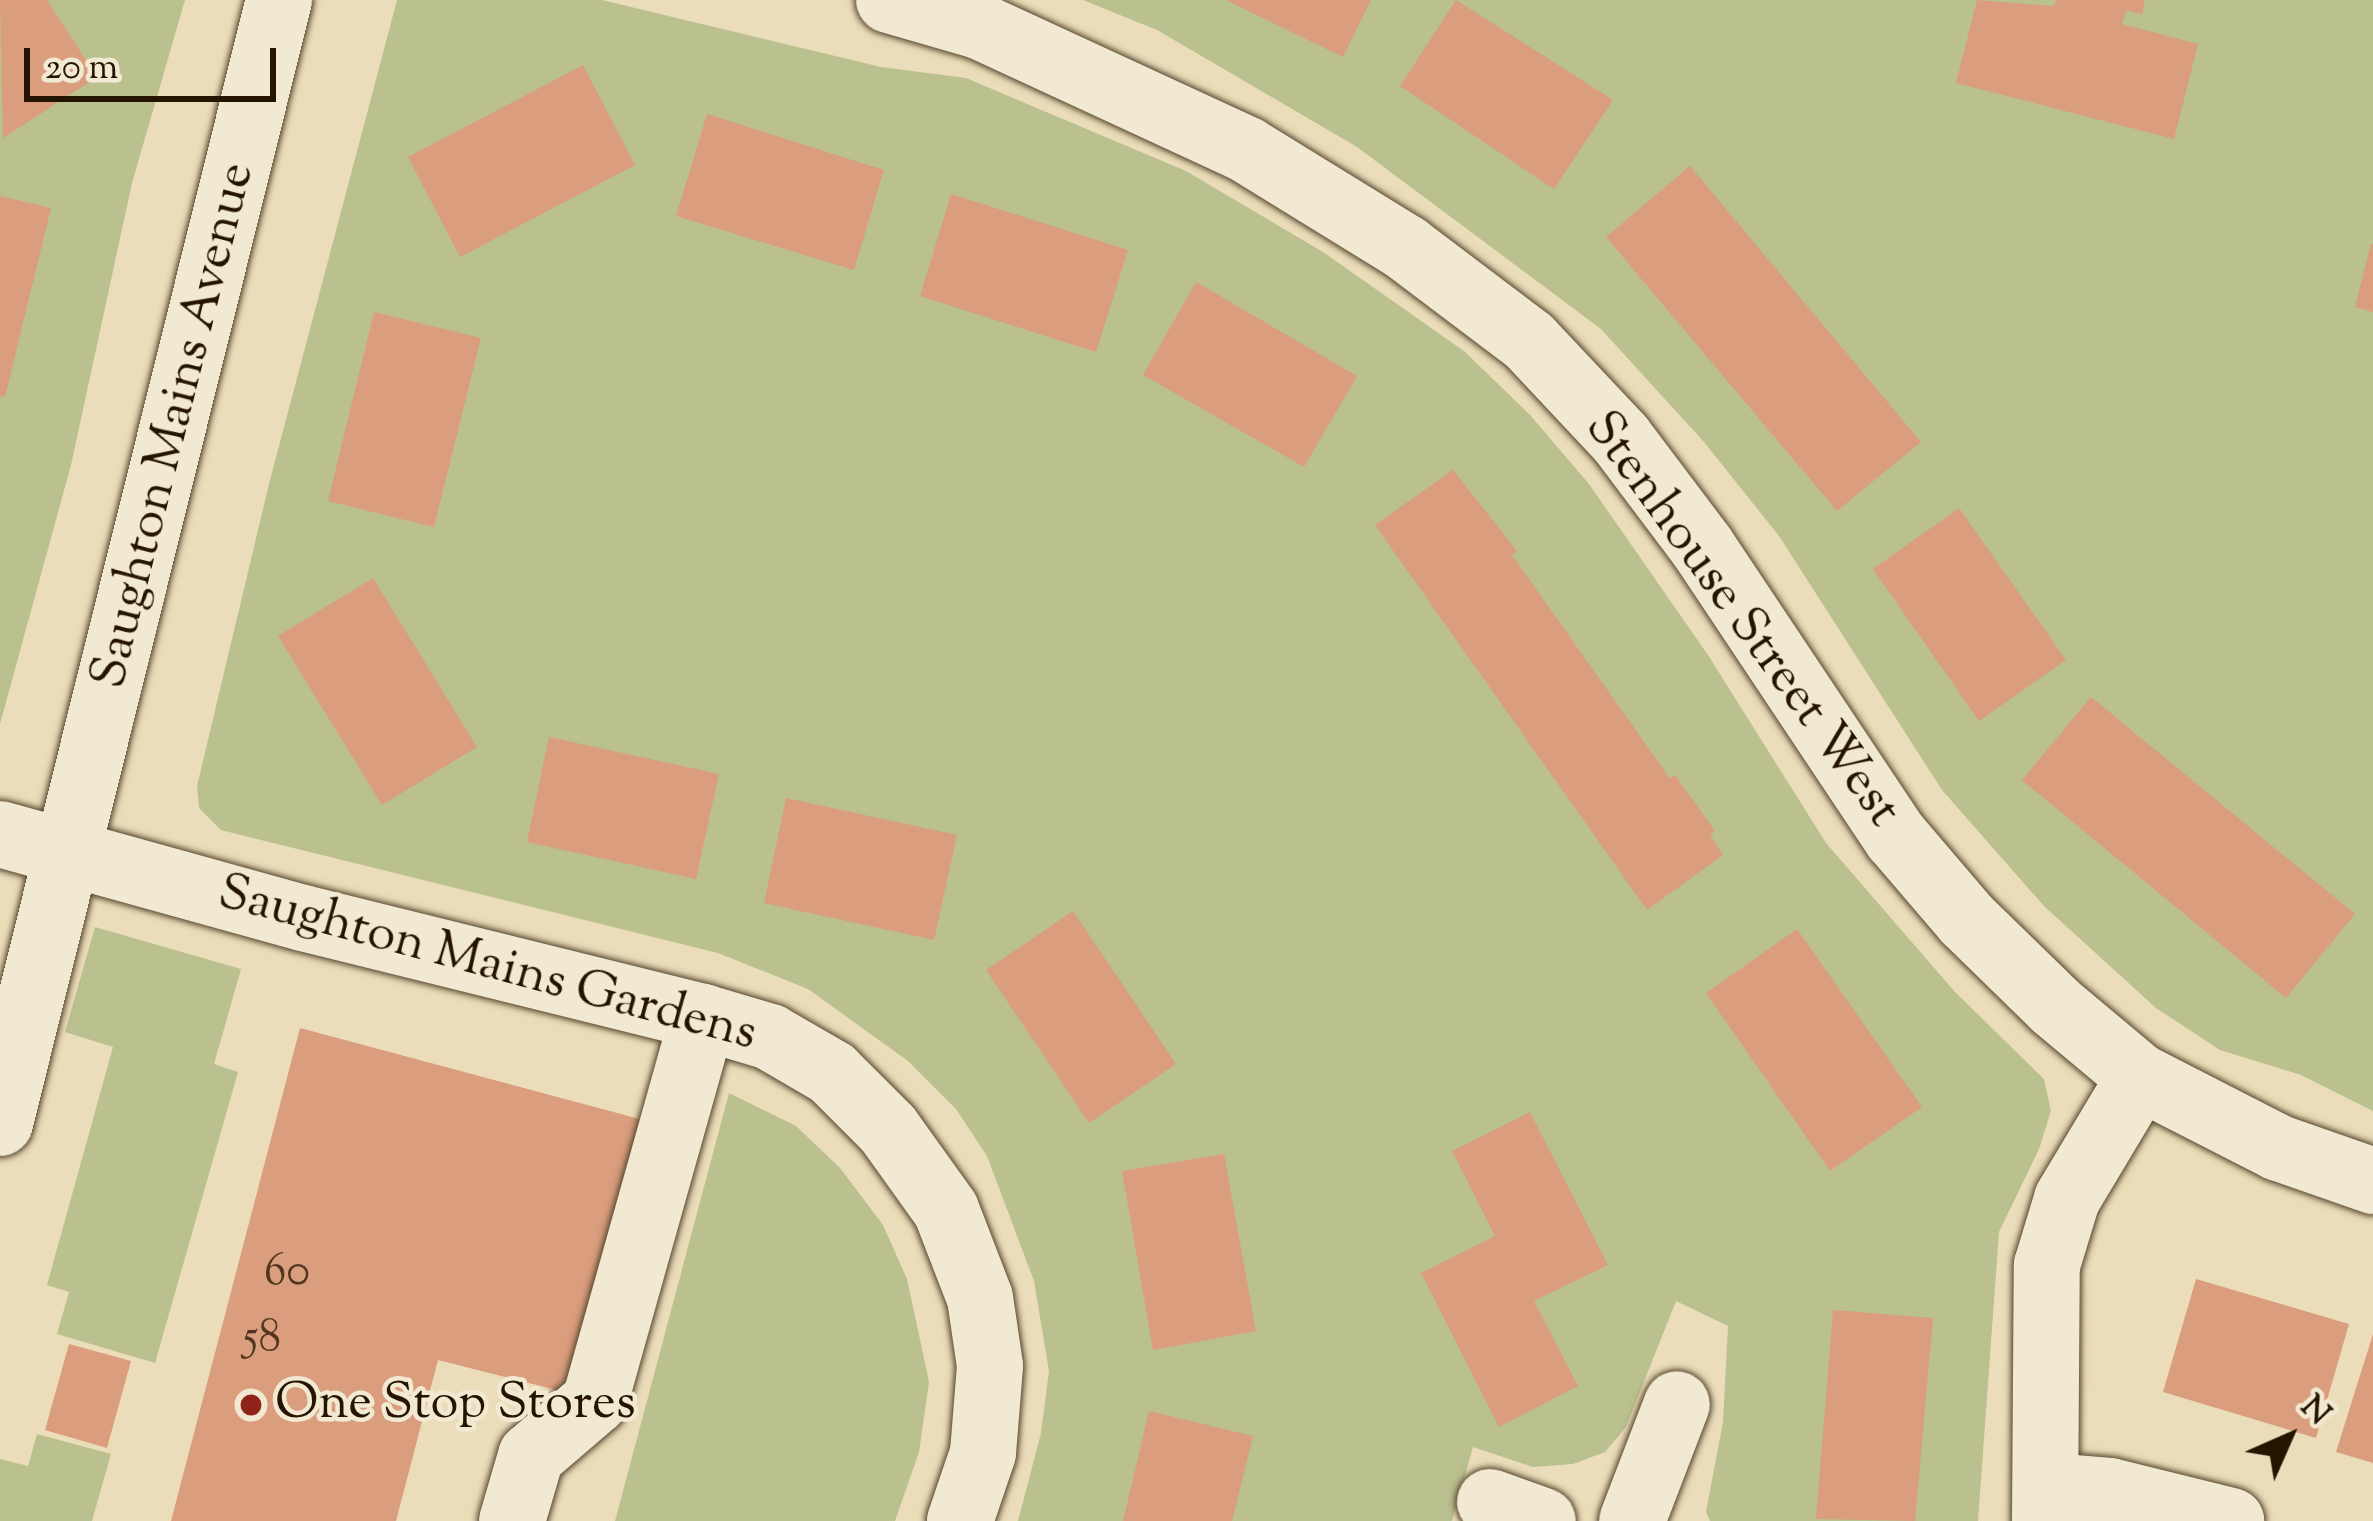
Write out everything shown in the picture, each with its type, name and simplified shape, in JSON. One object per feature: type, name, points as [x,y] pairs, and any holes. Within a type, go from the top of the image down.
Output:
[{"type":"street","name":"Saughton Mains Avenue","points":[[0,1124],[279,0]]},
{"type":"street","name":"Stenhouse Street West","points":[[889,0],[979,26],[1247,150],[1406,248],[1529,341],[1622,439],[1703,548],[1896,837],[1967,920],[2055,1006],[2140,1077],[2279,1148],[2373,1181]]},
{"type":"street","name":"Saughton Mains Gardens","points":[[0,834],[303,918],[770,1036],[832,1073],[888,1129],[946,1210],[980,1298],[990,1366],[983,1453],[960,1521]]},
{"type":"street","points":[[512,1521],[531,1456],[595,1401],[703,1017]]},
{"type":"street","points":[[2140,1077],[2067,1199],[2047,1265],[2047,1503],[2110,1491],[2230,1521]]},
{"type":"street","points":[[1632,1521],[1677,1404]]},
{"type":"green space","points":[[0,0],[185,0],[132,183],[71,465],[0,724]]},
{"type":"green space","points":[[397,0],[602,0],[881,67],[966,78],[1186,171],[1323,252],[1464,351],[1530,415],[1589,484],[1708,655],[1826,843],[1955,992],[2044,1079],[2051,1111],[2039,1149],[1999,1232],[1978,1521],[1710,1521],[1706,1512],[1723,1422],[1728,1326],[1676,1301],[1626,1427],[1605,1452],[1573,1464],[1533,1467],[1473,1447],[1452,1521],[1018,1521],[1041,1433],[1049,1371],[1034,1281],[987,1156],[956,1109],[908,1061],[808,989],[718,953],[221,830],[199,808],[197,786],[269,484]]},
{"type":"green space","points":[[1083,0],[2373,0],[2373,1111],[2301,1075],[2220,1050],[2156,1008],[2044,906],[1942,790],[1779,536],[1704,442],[1601,329],[1357,147],[1157,30]]},
{"type":"green space","points":[[95,927],[241,969],[214,1064],[238,1072],[155,1363],[57,1334],[69,1292],[47,1285],[113,1047],[65,1032]]},
{"type":"green space","points":[[729,1093],[796,1126],[840,1168],[883,1225],[907,1279],[929,1382],[919,1452],[895,1521],[615,1521]]},
{"type":"green space","points":[[37,1434],[111,1454],[92,1521],[0,1521],[0,1459],[28,1466]]},
{"type":"building","points":[[0,0],[47,0],[97,77],[3,138]]},
{"type":"building","points":[[1226,0],[1371,0],[1343,57]]},
{"type":"building","points":[[1456,0],[1613,100],[1554,189],[1400,86]]},
{"type":"building","points":[[1977,0],[2054,6],[2056,0],[2145,0],[2142,14],[2126,10],[2122,24],[2198,44],[2174,139],[1956,83]]},
{"type":"building","points":[[583,65],[635,165],[460,257],[408,157]]},
{"type":"building","points":[[707,114],[884,170],[854,270],[676,216]]},
{"type":"building","points":[[1690,166],[1921,442],[1837,511],[1606,237]]},
{"type":"building","points":[[951,194],[1128,250],[1096,352],[920,296]]},
{"type":"building","points":[[0,196],[51,208],[5,397],[0,396]]},
{"type":"building","points":[[2373,244],[2373,312],[2355,307]]},
{"type":"building","points":[[1196,282],[1357,376],[1304,467],[1143,375]]},
{"type":"building","points":[[374,312],[481,338],[434,527],[328,501]]},
{"type":"building","points":[[1453,470],[1517,551],[1512,555],[1669,778],[1675,775],[1715,831],[1710,834],[1723,855],[1647,910],[1375,525]]},
{"type":"building","points":[[1959,508],[2066,660],[1979,721],[1873,569]]},
{"type":"building","points":[[373,578],[477,747],[382,805],[278,636]]},
{"type":"building","points":[[2091,697],[2355,914],[2286,998],[2022,780]]},
{"type":"building","points":[[549,737],[719,774],[696,879],[527,842]]},
{"type":"building","points":[[786,798],[957,835],[934,940],[764,903]]},
{"type":"building","points":[[1073,911],[1176,1064],[1089,1123],[986,970]]},
{"type":"building","points":[[1797,929],[1922,1107],[1830,1171],[1706,993]]},
{"type":"building","points":[[300,1028],[647,1121],[576,1395],[438,1360],[396,1521],[171,1521]]},
{"type":"building","points":[[1530,1112],[1608,1265],[1534,1301],[1578,1386],[1499,1427],[1421,1273],[1495,1236],[1452,1151]]},
{"type":"building","points":[[1224,1154],[1256,1331],[1153,1350],[1122,1171]]},
{"type":"building","points":[[2196,1279],[2349,1324],[2316,1438],[2163,1392]]},
{"type":"building","points":[[1833,1310],[1933,1318],[1915,1521],[1816,1519]]},
{"type":"building","points":[[2373,1334],[2373,1463],[2336,1452]]},
{"type":"building","points":[[69,1344],[131,1361],[107,1448],[45,1430]]},
{"type":"building","points":[[1149,1411],[1253,1436],[1232,1521],[1123,1521]]},
{"type":"place","name":"One Stop Stores","points":[[251,1405]]}]
